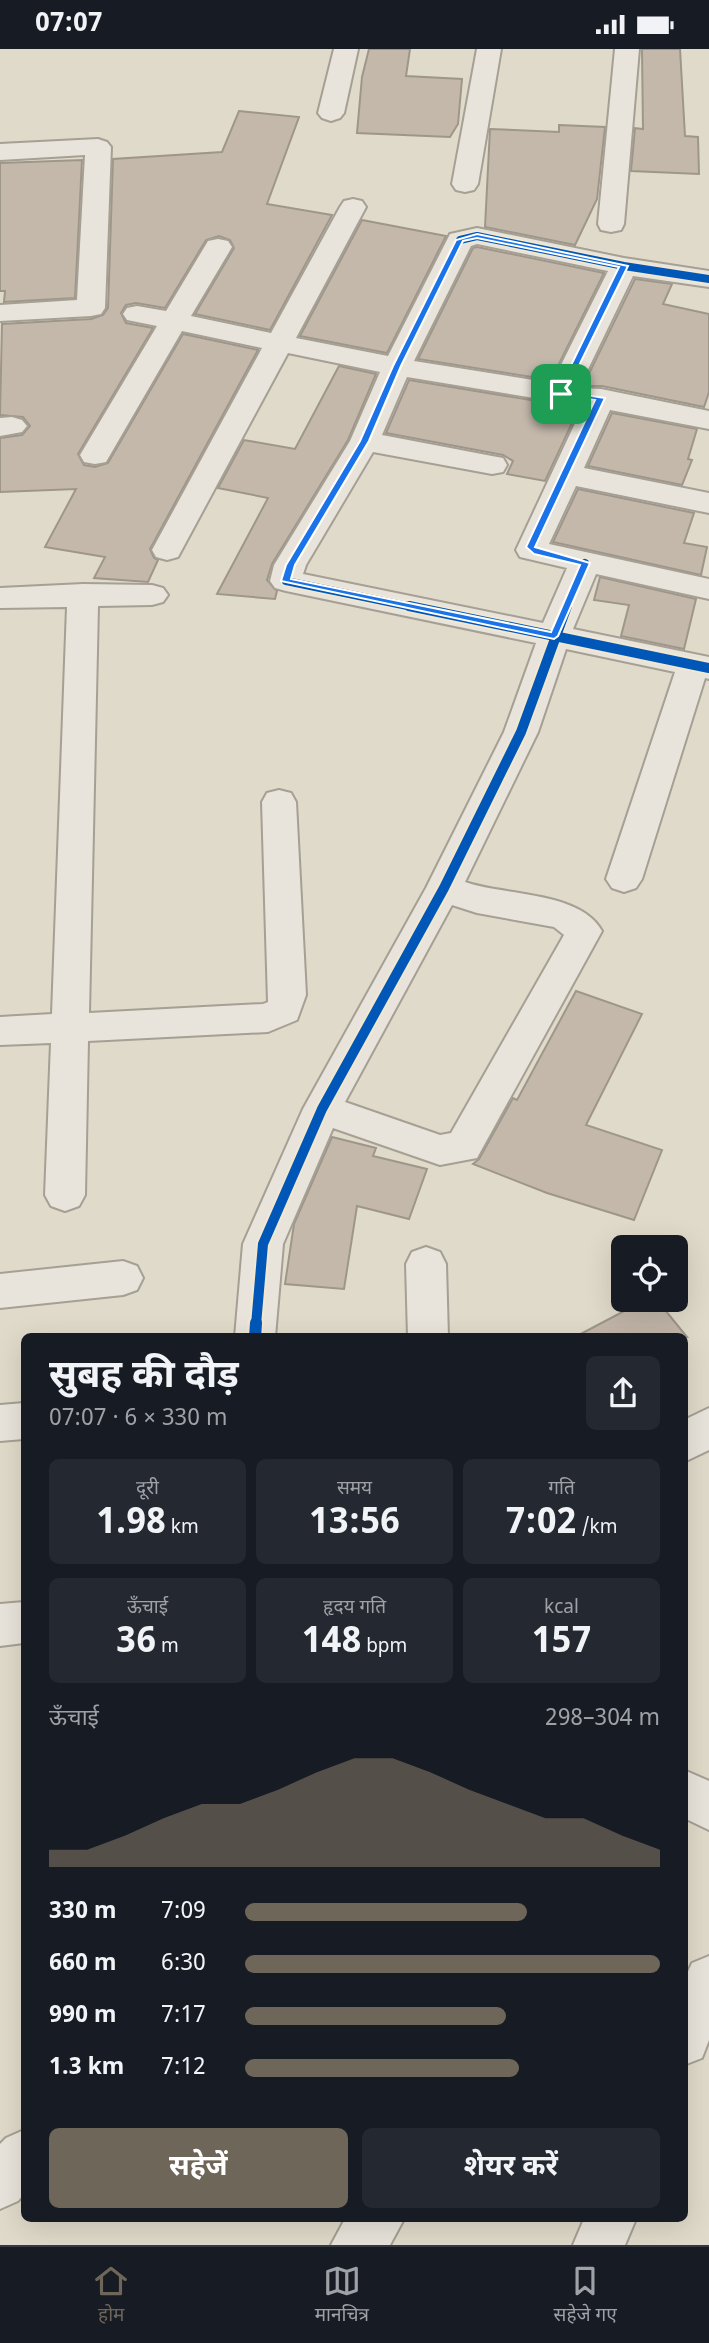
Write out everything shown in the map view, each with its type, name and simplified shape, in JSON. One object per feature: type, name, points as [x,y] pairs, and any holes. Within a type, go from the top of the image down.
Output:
[{"type":"street","points":[[331,113],[346,49]]},
{"type":"street","points":[[465,184],[489,49]]},
{"type":"street","points":[[611,223],[627,49]]},
{"type":"street","points":[[0,152],[98,147],[91,308],[0,313]]},
{"type":"street","points":[[167,550],[353,207]]},
{"type":"street","points":[[624,879],[701,666],[286,581],[290,565],[365,441],[397,366],[460,240],[477,236],[624,266],[709,279]]},
{"type":"street","points":[[95,455],[218,247]]},
{"type":"street","points":[[561,394],[624,266]]},
{"type":"street","points":[[137,314],[397,366],[561,394],[601,398],[709,420]]},
{"type":"street","points":[[601,398],[530,547],[537,552],[709,589]]},
{"type":"street","points":[[365,441],[492,465]]},
{"type":"street","points":[[565,474],[709,503]]},
{"type":"street","points":[[255,1333],[263,1244],[322,1109],[444,888],[521,732],[554,636],[585,563]]},
{"type":"street","points":[[0,598],[83,594],[152,595]]},
{"type":"street","points":[[65,1195],[83,594]]},
{"type":"street","points":[[0,1031],[258,1019],[268,1018],[284,1010],[288,995],[279,802]]},
{"type":"street","points":[[322,1109],[440,1150],[463,1147],[584,931],[564,916],[477,900],[444,888]]},
{"type":"street","points":[[426,1264],[428,1333]]},
{"type":"street","points":[[0,1291],[123,1278]]},
{"type":"street","points":[[0,1423],[21,1421]]},
{"type":"street","points":[[688,1441],[709,1426]]},
{"type":"street","points":[[0,1625],[21,1623]]},
{"type":"street","points":[[688,1794],[709,1807]]},
{"type":"street","points":[[688,2030],[709,1980]]},
{"type":"street","points":[[0,2183],[21,2159]]},
{"type":"street","points":[[357,2245],[376,2222]]},
{"type":"street","points":[[599,2245],[609,2222]]},
{"type":"building","points":[[369,49],[410,49],[406,76],[462,79],[458,124],[450,137],[357,133],[362,77]]},
{"type":"building","points":[[642,49],[680,49],[685,136],[698,137],[699,174],[631,171],[635,128],[643,129]]},
{"type":"building","points":[[239,111],[299,117],[267,204],[332,215],[270,330],[195,314],[234,248],[230,240],[219,236],[206,240],[165,308],[136,303],[126,305],[121,313],[126,323],[153,328],[78,454],[84,465],[95,467],[108,463],[183,334],[258,350],[150,549],[158,560],[148,582],[94,578],[105,557],[45,547],[76,489],[0,492],[0,438],[22,435],[30,426],[23,417],[0,415],[2,324],[91,319],[103,315],[108,308],[113,159],[222,152]]},
{"type":"building","points":[[559,125],[605,127],[597,199],[575,245],[485,227],[490,129],[559,132]]},
{"type":"building","points":[[82,160],[75,298],[4,302],[5,291],[0,291],[0,163]]},
{"type":"building","points":[[362,220],[446,236],[387,353],[300,336]]},
{"type":"building","points":[[473,248],[604,273],[551,380],[418,359]]},
{"type":"building","points":[[635,279],[672,284],[663,304],[709,314],[709,392],[704,407],[602,386],[583,386]]},
{"type":"building","points":[[339,366],[376,374],[348,440],[272,564],[267,580],[277,591],[275,599],[217,594],[268,498],[218,488],[244,440],[295,449]]},
{"type":"building","points":[[409,380],[579,408],[545,481],[507,474],[513,461],[503,455],[386,433]]},
{"type":"building","points":[[612,413],[697,429],[688,459],[692,460],[682,485],[588,466]]},
{"type":"building","points":[[578,489],[694,513],[684,543],[707,547],[701,575],[553,542]]},
{"type":"building","points":[[600,577],[696,599],[684,649],[621,636],[629,605],[594,600]]},
{"type":"building","points":[[576,991],[642,1014],[586,1125],[662,1150],[634,1220],[547,1193],[473,1164],[479,1159],[513,1098],[517,1100]]},
{"type":"building","points":[[332,1137],[376,1148],[373,1156],[427,1169],[409,1219],[357,1206],[344,1289],[285,1284],[294,1224]]},
{"type":"building","points":[[622,1312],[667,1312],[684,1333],[583,1333]]},
{"type":"cycle path","points":[[709,279],[624,266],[477,236],[460,240],[397,366],[365,441],[290,565],[286,581],[709,668]]},
{"type":"cycle path","points":[[255,1333],[263,1244],[322,1109],[444,888],[521,732],[554,636],[585,563]]},
{"type":"route","points":[[477,236],[624,266],[561,394],[601,398],[530,547],[537,552],[585,563],[554,636],[286,581],[290,565],[365,441],[397,366],[460,240],[477,236]]}]
